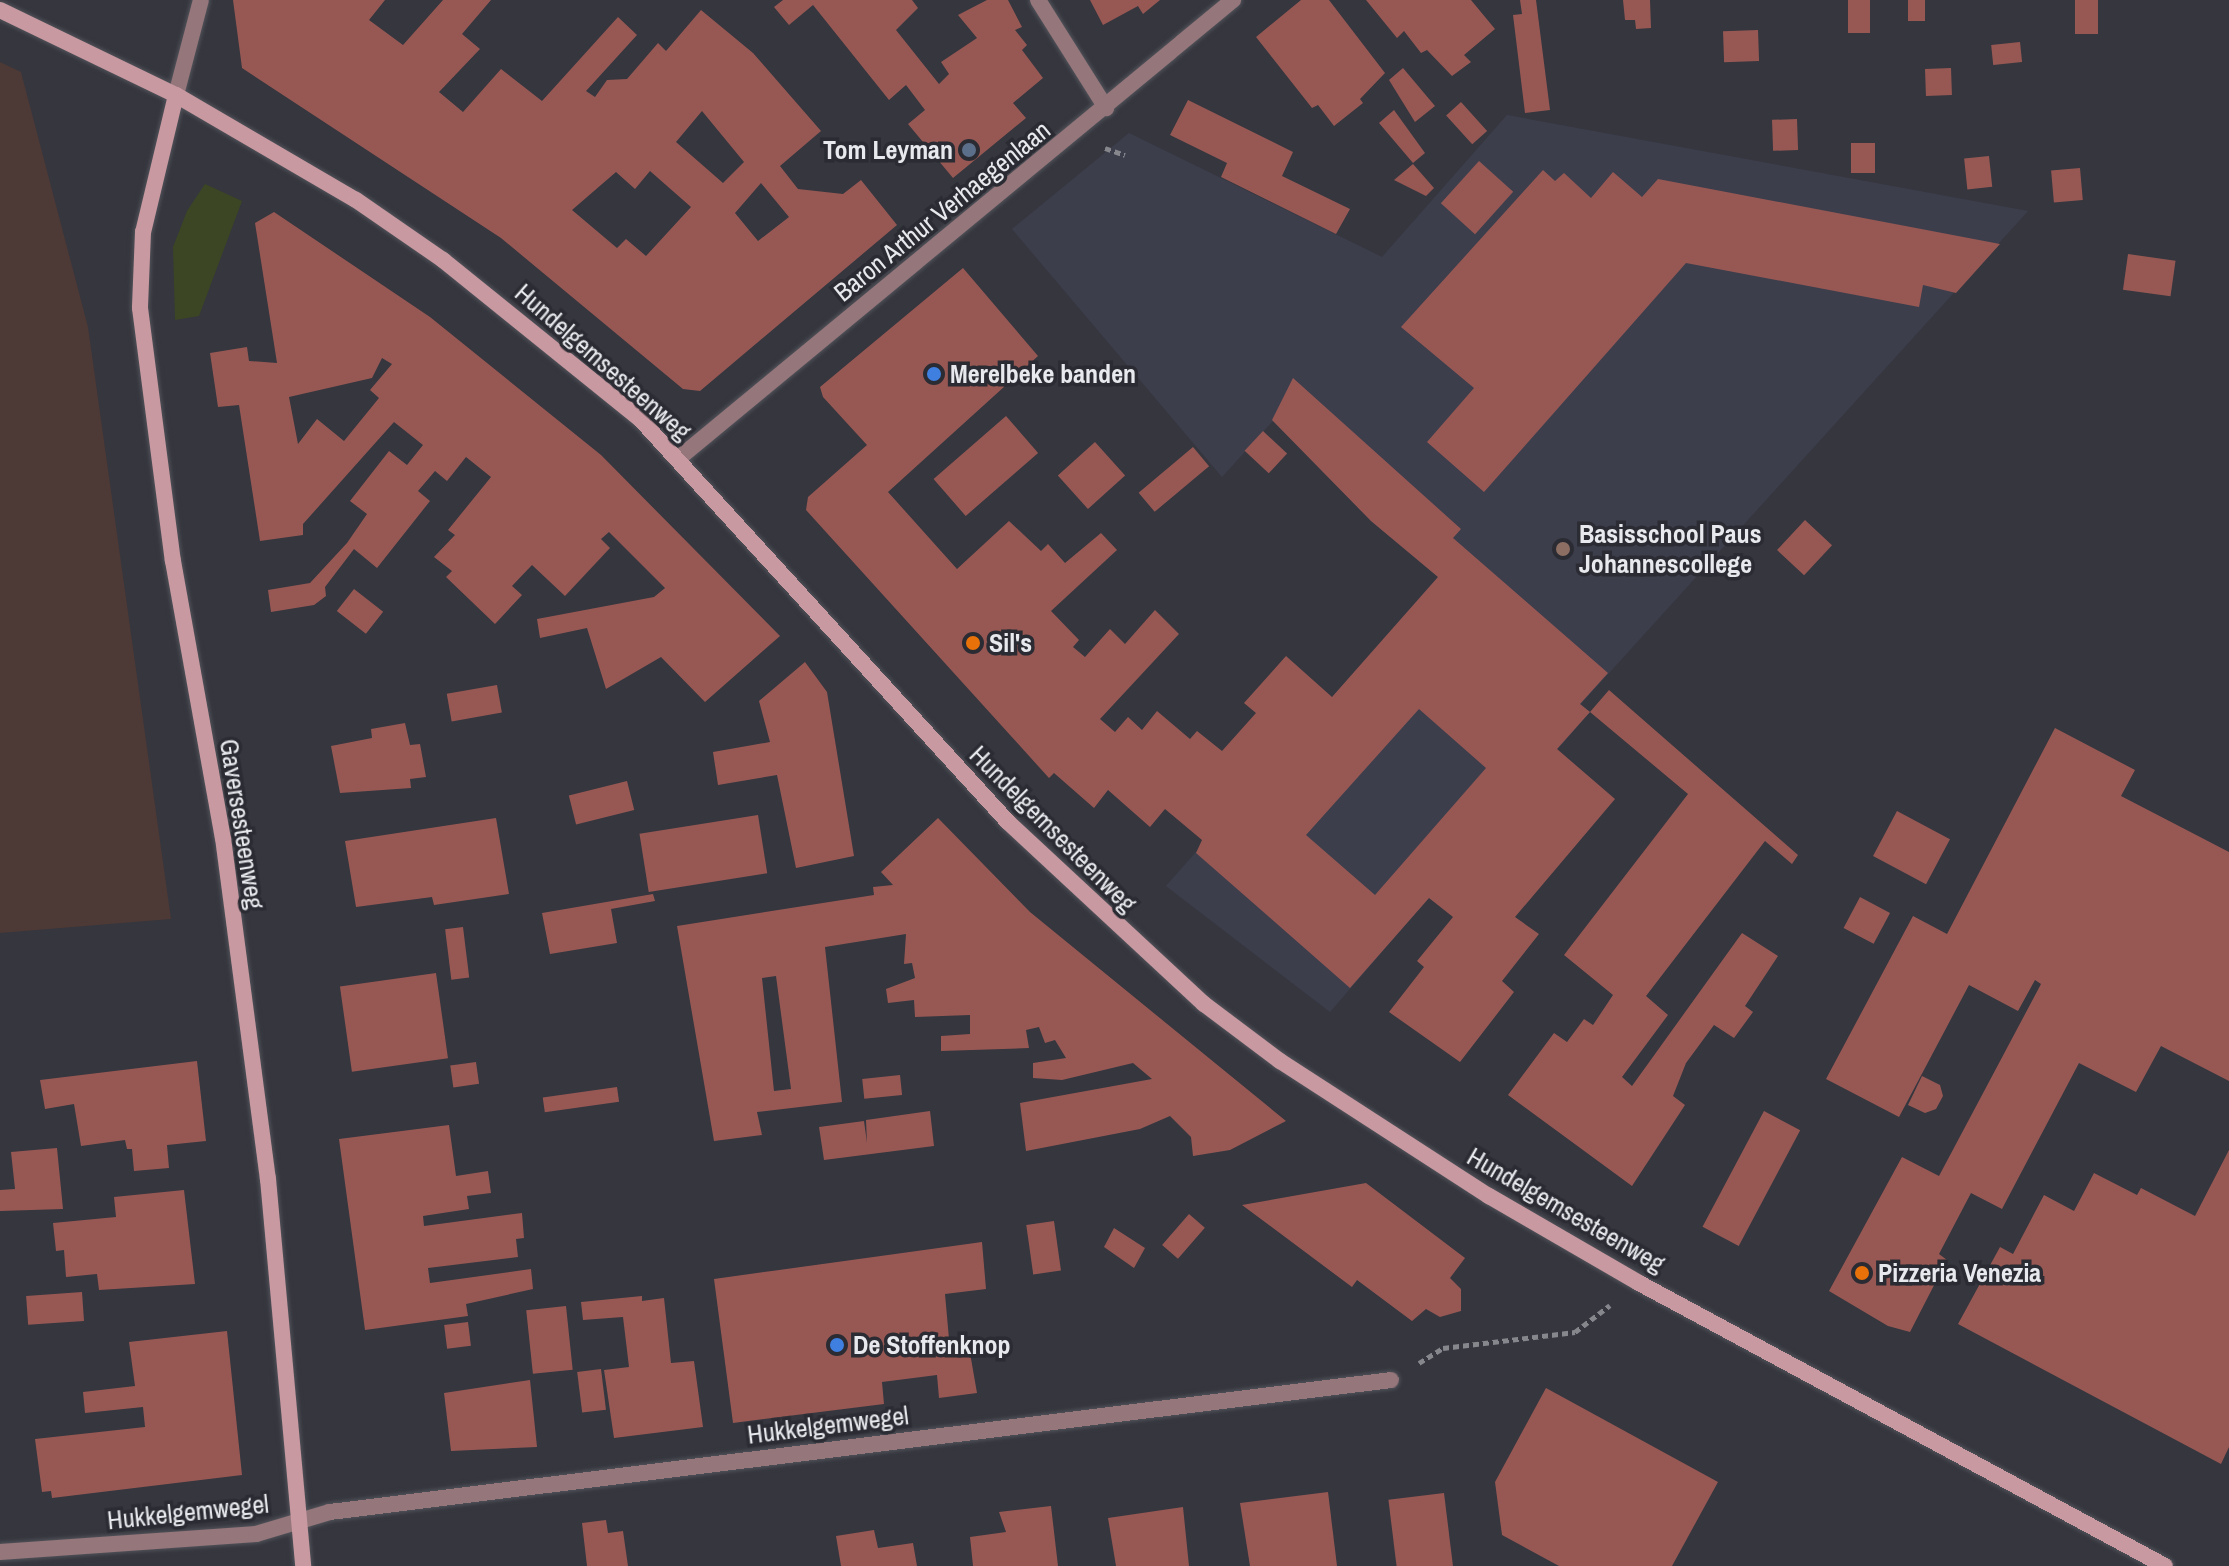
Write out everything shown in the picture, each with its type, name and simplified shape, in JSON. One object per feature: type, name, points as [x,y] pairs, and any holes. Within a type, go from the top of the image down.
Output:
[{"type":"main road","name":"Hundelgemsesteenweg","points":[[0,10],[176,95],[306,168],[443,260],[641,420],[679,458],[1008,822],[1204,1004],[1280,1061],[1476,1188],[1639,1283],[2165,1566]]},
{"type":"main road","name":"Gaversesteenweg","points":[[176,95],[143,232],[140,308],[173,561],[223,838],[268,1179],[303,1566]]},
{"type":"street","points":[[176,95],[201,0]]},
{"type":"street","points":[[1038,0],[1106,108]]},
{"type":"street","name":"Baron Arthur Verhaegenlaan","points":[[679,458],[1233,0]]},
{"type":"street","name":"Hukkelgemwegel","points":[[0,1552],[256,1534],[330,1512],[1391,1380]]},
{"type":"path","points":[[1391,1380],[1443,1348],[1575,1332],[1639,1283]]},
{"type":"shaded area","points":[[0,62],[21,72],[88,327],[171,919],[0,933]]},
{"type":"shaded area","name":"Basisschool Paus Johannescollege","points":[[1507,115],[2028,211],[1581,704],[1590,712],[1330,1012],[1166,886],[1438,577],[1371,521],[1273,421],[1222,477],[1012,229],[1129,133],[1382,257]]},
{"type":"green space","points":[[205,184],[242,201],[199,316],[175,320],[173,247],[187,211]]},
{"type":"building","points":[[233,0],[385,0],[369,20],[403,45],[443,0],[491,0],[462,34],[480,49],[439,92],[463,112],[501,69],[542,101],[618,17],[637,35],[586,91],[595,97],[607,80],[627,79],[658,43],[666,51],[701,10],[753,53],[821,131],[780,166],[798,189],[843,194],[861,180],[897,225],[700,391],[683,389],[501,238],[242,68]],"holes":[[[702,111],[744,162],[723,183],[676,142]],[[650,171],[691,207],[646,256],[626,239],[617,248],[572,210],[616,172],[635,189]],[[761,183],[789,217],[758,241],[735,213]]]},
{"type":"building","points":[[783,0],[912,0],[918,8],[896,30],[939,84],[949,74],[941,62],[977,38],[958,15],[987,0],[1008,0],[1022,27],[1015,30],[1027,45],[1022,50],[1043,78],[1013,103],[1026,118],[953,178],[908,124],[925,110],[906,85],[889,100],[813,5],[789,25],[774,7]]},
{"type":"building","points":[[1090,0],[1160,0],[1143,14],[1138,6],[1103,25]]},
{"type":"building","points":[[1301,0],[1329,0],[1385,73],[1360,99],[1363,103],[1334,126],[1318,105],[1312,108],[1256,37]]},
{"type":"building","points":[[1366,0],[1471,0],[1495,29],[1464,55],[1471,62],[1452,76],[1427,50],[1421,53],[1404,31],[1397,38]]},
{"type":"building","points":[[1520,0],[1536,0],[1550,110],[1525,113],[1513,15],[1522,14]]},
{"type":"building","points":[[1623,0],[1650,0],[1651,28],[1636,29],[1635,20],[1625,20]]},
{"type":"building","points":[[1848,0],[1870,0],[1870,33],[1848,33]]},
{"type":"building","points":[[1908,0],[1925,0],[1925,21],[1908,21]]},
{"type":"building","points":[[2075,0],[2098,0],[2098,34],[2075,34]]},
{"type":"building","points":[[1758,30],[1759,61],[1724,62],[1723,31]]},
{"type":"building","points":[[2020,42],[2022,62],[1993,65],[1991,45]]},
{"type":"building","points":[[1403,68],[1435,106],[1415,122],[1389,80]]},
{"type":"building","points":[[1951,68],[1952,95],[1926,96],[1925,69]]},
{"type":"building","points":[[1188,100],[1293,152],[1282,176],[1350,209],[1336,234],[1221,177],[1227,163],[1170,135]]},
{"type":"building","points":[[1461,102],[1487,131],[1472,144],[1446,115]]},
{"type":"building","points":[[1394,110],[1425,153],[1413,163],[1379,123]]},
{"type":"building","points":[[1797,119],[1798,150],[1773,151],[1772,120]]},
{"type":"building","points":[[1851,143],[1875,143],[1875,173],[1851,173]]},
{"type":"building","points":[[1989,156],[1992,187],[1967,189],[1964,159]]},
{"type":"building","points":[[1479,161],[1513,192],[1475,234],[1441,203]]},
{"type":"building","points":[[1413,164],[1434,188],[1426,196],[1394,180]]},
{"type":"building","points":[[2080,168],[2083,200],[2054,202],[2051,171]]},
{"type":"building","points":[[1543,170],[1555,181],[1564,173],[1591,198],[1613,172],[1642,197],[1658,179],[2000,244],[1956,293],[1923,285],[1919,307],[1686,263],[1484,492],[1427,442],[1474,388],[1401,327]]},
{"type":"building","points":[[274,212],[430,317],[601,455],[780,636],[705,702],[661,657],[606,689],[587,628],[540,638],[537,619],[654,597],[665,588],[609,532],[601,539],[610,548],[565,596],[532,565],[512,586],[522,595],[495,624],[446,577],[452,571],[434,557],[455,535],[448,530],[491,477],[466,457],[447,481],[435,471],[418,491],[430,501],[377,568],[354,549],[325,587],[326,596],[314,605],[271,612],[268,590],[310,583],[347,543],[367,514],[350,501],[389,451],[407,465],[423,445],[394,422],[303,524],[303,535],[260,541],[239,405],[218,407],[210,353],[247,347],[249,361],[277,363],[255,223]],"holes":[[[382,358],[392,364],[370,390],[379,398],[344,441],[317,419],[298,444],[289,397],[372,378]]]},
{"type":"building","points":[[2128,254],[2176,261],[2171,296],[2123,290]]},
{"type":"building","points":[[963,268],[1038,356],[888,492],[957,569],[1009,521],[1041,551],[1048,544],[1065,563],[1101,533],[1117,550],[1051,611],[1079,640],[1073,647],[1085,657],[1110,629],[1125,644],[1155,610],[1179,634],[1100,719],[1115,732],[1128,717],[1142,730],[1157,711],[1190,739],[1197,731],[1222,751],[1256,713],[1244,703],[1286,656],[1332,697],[1438,577],[1371,521],[1272,420],[1293,378],[1461,529],[1453,538],[1608,673],[1580,704],[1590,712],[1557,749],[1615,799],[1515,917],[1539,934],[1502,981],[1514,992],[1460,1062],[1389,1012],[1424,967],[1417,961],[1453,917],[1429,898],[1350,988],[1196,853],[1202,840],[1165,809],[1150,827],[1108,790],[1094,808],[1054,773],[1049,778],[806,510],[808,497],[867,445],[823,397],[820,387]],"holes":[[[1419,709],[1486,768],[1375,895],[1306,835]]]},
{"type":"building","points":[[1006,416],[1038,453],[966,516],[934,479]]},
{"type":"building","points":[[1263,431],[1287,454],[1269,473],[1245,451]]},
{"type":"building","points":[[1095,442],[1125,475],[1088,509],[1058,475]]},
{"type":"building","points":[[1193,447],[1209,466],[1155,512],[1139,493]]},
{"type":"building","points":[[1805,520],[1832,545],[1804,575],[1777,550]]},
{"type":"building","points":[[354,589],[383,612],[366,634],[337,611]]},
{"type":"building","points":[[805,662],[827,692],[854,856],[796,868],[777,775],[718,785],[713,752],[770,742],[759,701]]},
{"type":"building","points":[[497,685],[502,713],[452,721],[447,694]]},
{"type":"building","points":[[1609,690],[1798,855],[1792,864],[1765,841],[1646,996],[1668,1015],[1622,1077],[1632,1086],[1742,933],[1778,956],[1745,1006],[1753,1012],[1734,1038],[1714,1025],[1686,1063],[1673,1096],[1685,1105],[1632,1186],[1508,1095],[1554,1033],[1567,1042],[1584,1019],[1593,1025],[1613,995],[1564,955],[1688,794],[1590,712]]},
{"type":"building","points":[[405,723],[410,745],[420,744],[426,777],[410,779],[411,788],[340,793],[331,746],[372,738],[371,729]]},
{"type":"building","points":[[2055,728],[2135,770],[2121,796],[2229,852],[2229,1081],[2161,1046],[2136,1092],[2079,1063],[2002,1209],[1971,1193],[1939,1254],[1947,1260],[1910,1332],[1888,1326],[1829,1291],[1902,1157],[1939,1176],[2041,984],[2035,980],[2018,1011],[1969,985],[1899,1117],[1826,1079],[1913,916],[1947,934]]},
{"type":"building","points":[[627,781],[634,810],[576,825],[569,796]]},
{"type":"building","points":[[1897,811],[1950,839],[1926,884],[1873,856]]},
{"type":"building","points":[[758,815],[767,873],[649,892],[639,834]]},
{"type":"building","points":[[496,818],[509,894],[434,905],[432,897],[356,907],[345,841]]},
{"type":"building","points":[[938,818],[1030,912],[1286,1121],[1230,1150],[1193,1156],[1191,1137],[1170,1116],[1140,1129],[1026,1151],[1020,1103],[1152,1079],[1133,1063],[1062,1080],[1033,1078],[1033,1063],[1066,1058],[1055,1040],[1045,1043],[1039,1027],[1026,1030],[1029,1048],[941,1051],[941,1036],[970,1034],[970,1015],[915,1017],[914,1000],[888,1003],[886,989],[915,978],[912,963],[904,964],[906,934],[825,947],[842,1102],[757,1112],[762,1135],[714,1141],[677,926],[874,895],[873,887],[893,885],[881,872]],"holes":[[[776,976],[791,1089],[774,1091],[762,978]]]},
{"type":"building","points":[[653,894],[655,901],[611,909],[617,943],[550,954],[542,913]]},
{"type":"building","points":[[1860,897],[1890,913],[1874,944],[1844,928]]},
{"type":"building","points":[[463,927],[469,978],[451,980],[445,929]]},
{"type":"building","points":[[436,973],[448,1058],[352,1072],[340,986]]},
{"type":"building","points":[[197,1061],[206,1141],[167,1145],[169,1168],[134,1171],[132,1149],[127,1149],[125,1140],[81,1146],[74,1104],[45,1109],[40,1080]]},
{"type":"building","points":[[476,1062],[479,1084],[453,1087],[450,1066]]},
{"type":"building","points":[[900,1075],[902,1095],[864,1099],[862,1079]]},
{"type":"building","points":[[1922,1076],[1940,1085],[1943,1096],[1936,1109],[1925,1113],[1908,1105]]},
{"type":"building","points":[[617,1087],[619,1102],[545,1112],[543,1097]]},
{"type":"building","points":[[930,1111],[934,1146],[824,1160],[819,1127],[864,1121],[867,1143],[866,1120]]},
{"type":"building","points":[[1764,1111],[1800,1130],[1739,1246],[1702,1227]]},
{"type":"building","points":[[449,1125],[456,1176],[488,1171],[491,1193],[467,1196],[469,1209],[423,1216],[424,1226],[522,1213],[524,1238],[516,1239],[518,1257],[428,1268],[430,1283],[531,1269],[533,1289],[466,1304],[468,1316],[365,1330],[339,1139]]},
{"type":"building","points":[[57,1148],[63,1209],[0,1211],[0,1190],[15,1189],[11,1152]]},
{"type":"building","points":[[2229,1150],[2229,1447],[2221,1464],[1958,1324],[2000,1247],[2013,1254],[2044,1195],[2074,1211],[2094,1173],[2137,1195],[2141,1188],[2195,1216]]},
{"type":"building","points":[[1366,1183],[1465,1258],[1450,1278],[1461,1289],[1461,1311],[1440,1317],[1426,1309],[1412,1321],[1357,1280],[1352,1287],[1242,1205]]},
{"type":"building","points":[[184,1190],[195,1284],[99,1290],[97,1274],[66,1277],[64,1250],[56,1251],[53,1223],[116,1217],[114,1197]]},
{"type":"building","points":[[1189,1214],[1205,1228],[1178,1259],[1162,1245]]},
{"type":"building","points":[[1054,1221],[1061,1271],[1033,1274],[1026,1225]]},
{"type":"building","points":[[1114,1228],[1145,1248],[1134,1268],[1104,1247]]},
{"type":"building","points":[[982,1242],[986,1289],[945,1294],[950,1350],[969,1347],[977,1393],[939,1398],[937,1375],[882,1382],[884,1404],[733,1423],[714,1279]]},
{"type":"building","points":[[82,1292],[84,1321],[28,1325],[26,1296]]},
{"type":"building","points":[[642,1296],[642,1301],[664,1298],[671,1363],[694,1361],[703,1427],[614,1438],[604,1370],[629,1367],[623,1317],[583,1320],[581,1302]]},
{"type":"building","points":[[566,1306],[573,1370],[533,1374],[526,1310]]},
{"type":"building","points":[[468,1322],[471,1346],[447,1349],[444,1325]]},
{"type":"building","points":[[227,1331],[242,1475],[52,1498],[51,1491],[42,1492],[35,1439],[145,1427],[143,1407],[85,1413],[83,1392],[135,1386],[129,1342]]},
{"type":"building","points":[[601,1369],[606,1410],[582,1413],[577,1372]]},
{"type":"building","points":[[530,1380],[537,1447],[451,1451],[444,1393]]},
{"type":"building","points":[[1546,1388],[1718,1482],[1672,1566],[1559,1566],[1502,1535],[1495,1482]]},
{"type":"building","points":[[1328,1492],[1337,1566],[1250,1566],[1240,1503]]},
{"type":"building","points":[[1444,1493],[1453,1566],[1397,1566],[1388,1500]]},
{"type":"building","points":[[1051,1506],[1058,1566],[973,1566],[970,1537],[1006,1532],[999,1512]]},
{"type":"building","points":[[1183,1507],[1189,1566],[1116,1566],[1108,1518]]},
{"type":"building","points":[[606,1520],[608,1533],[623,1531],[628,1566],[587,1566],[582,1523]]},
{"type":"building","points":[[874,1530],[878,1548],[913,1543],[917,1566],[841,1566],[836,1536]]},
{"type":"place","name":"Tom Leyman","points":[[969,150]]},
{"type":"place","name":"Merelbeke banden","points":[[934,374]]},
{"type":"place","name":"Basisschool Paus Johannescollege","points":[[1563,549]]},
{"type":"place","name":"Sil's","points":[[973,643]]},
{"type":"place","name":"Pizzeria Venezia","points":[[1862,1273]]},
{"type":"place","name":"De Stoffenknop","points":[[837,1345]]}]
